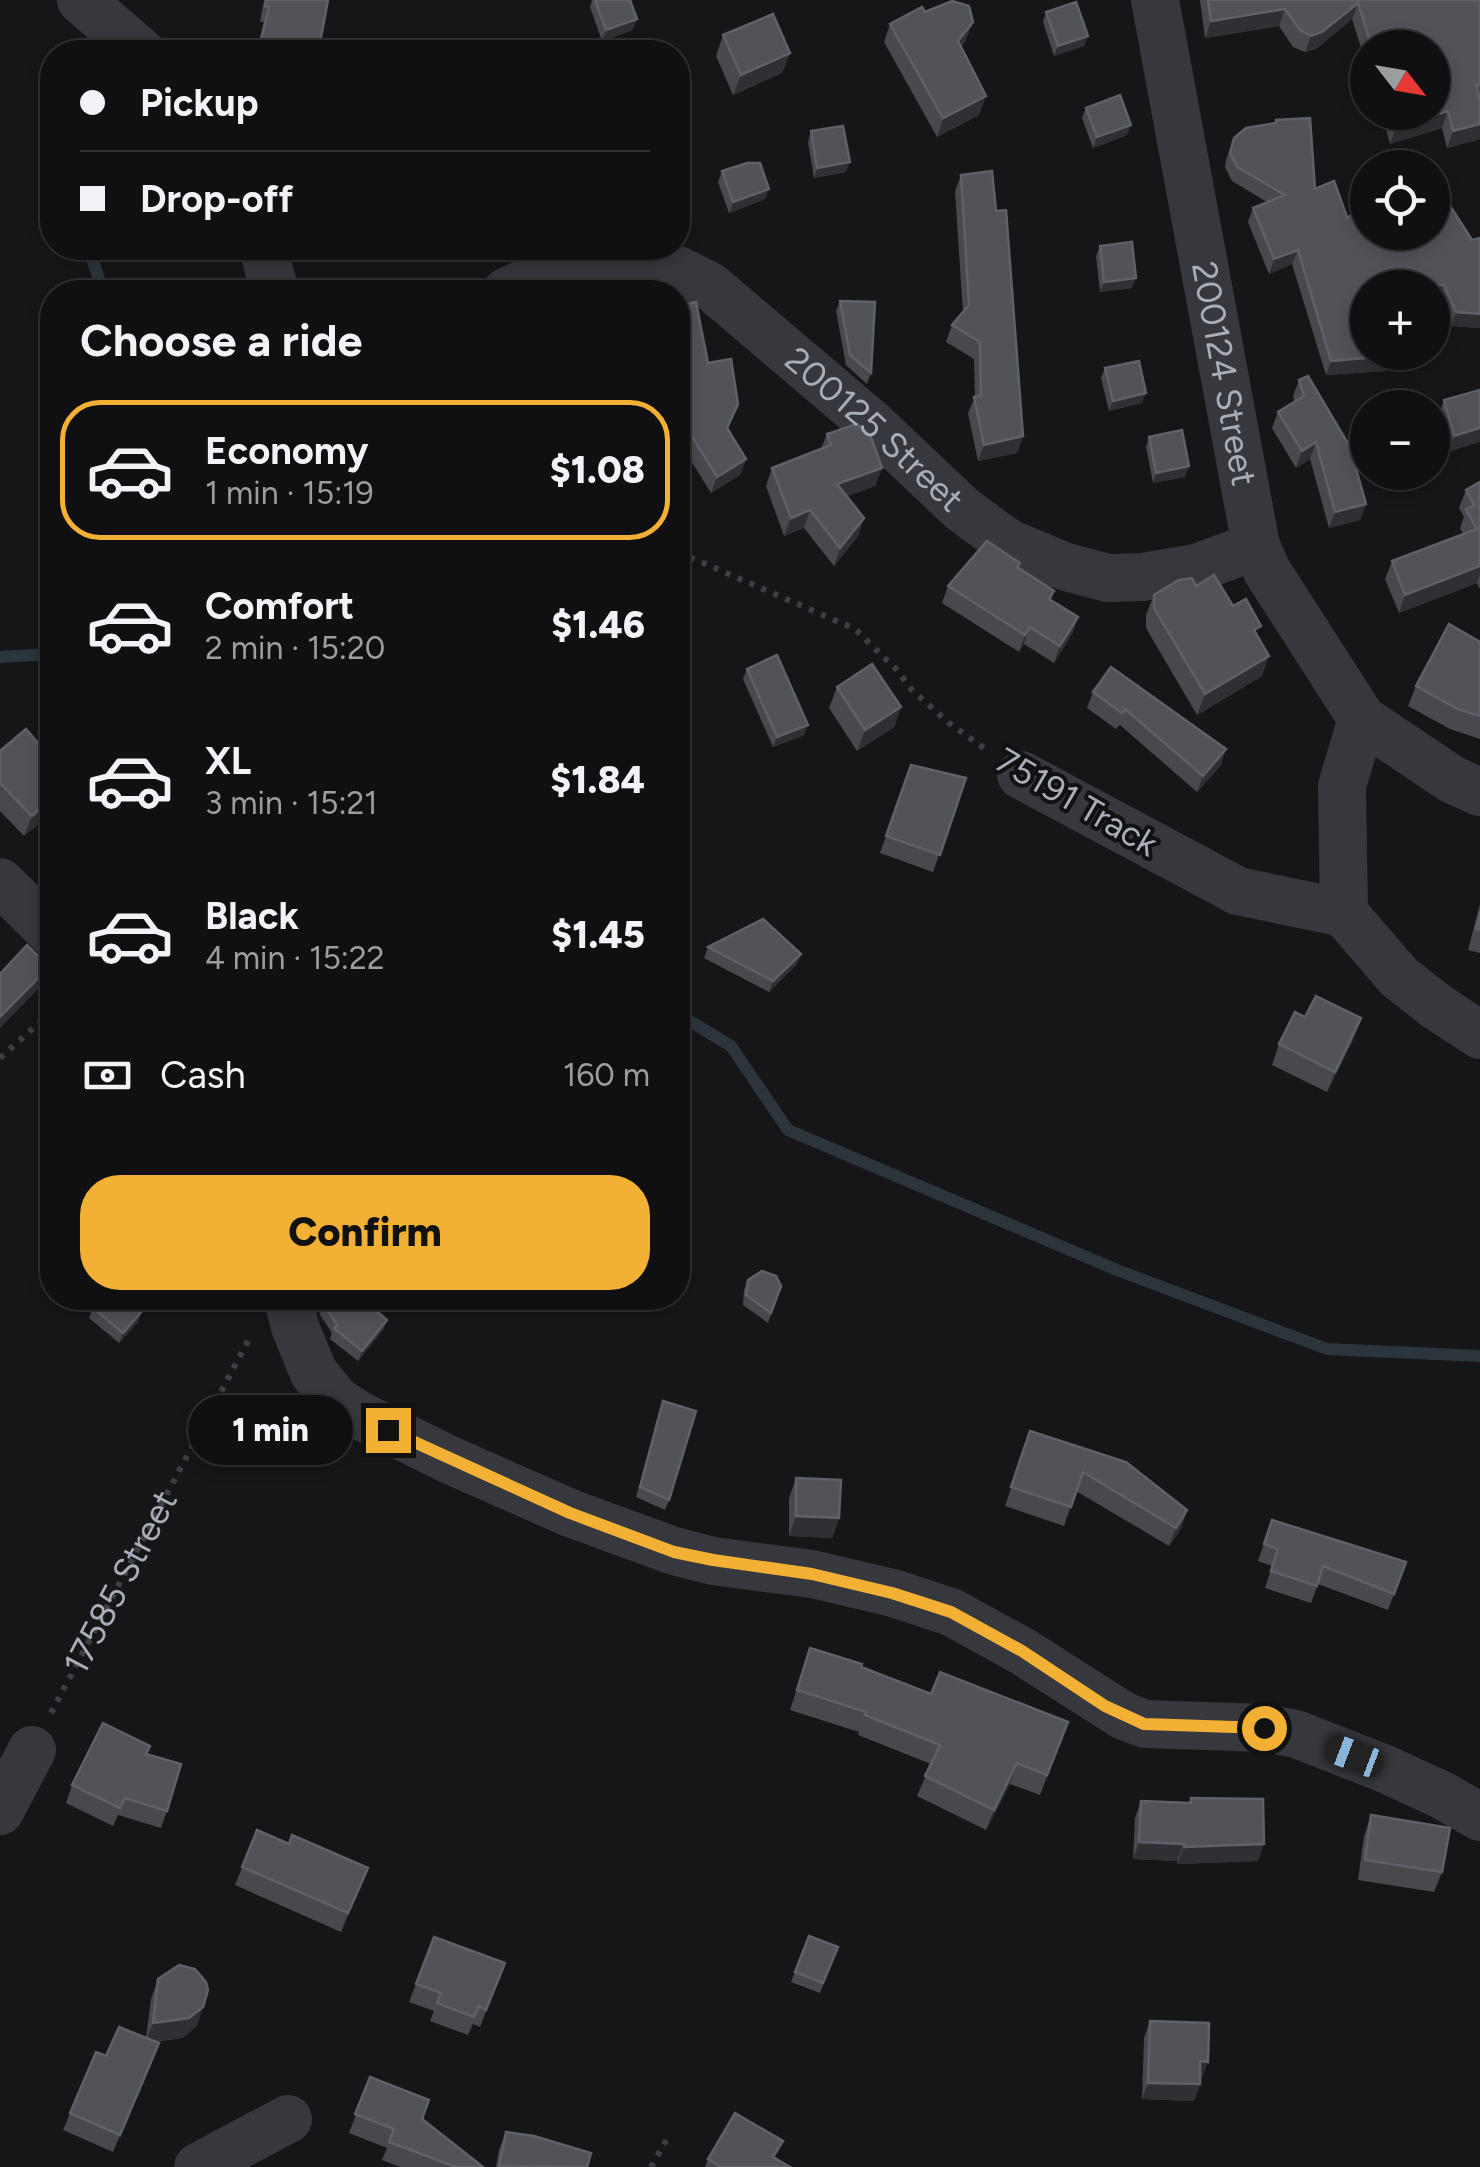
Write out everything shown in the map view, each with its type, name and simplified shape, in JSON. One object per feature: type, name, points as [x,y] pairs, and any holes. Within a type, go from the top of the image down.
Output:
[{"type":"street","name":"200124 Street","points":[[1155,0],[1256,546],[1267,570],[1362,719]]},
{"type":"street","points":[[82,3],[127,40]]},
{"type":"street","name":"200125 Street","points":[[531,280],[548,272],[596,264],[640,262],[678,270],[710,286],[871,423],[962,509],[1008,542],[1066,568],[1108,578],[1143,578],[1196,568],[1256,546]]},
{"type":"street","points":[[1480,792],[1453,780],[1362,719],[1342,786],[1344,913],[1399,977],[1480,1035]]},
{"type":"street","name":"75191 Track","points":[[1021,775],[1238,891],[1344,913]]},
{"type":"street","points":[[0,882],[40,921]]},
{"type":"street","points":[[273,1310],[294,1327],[314,1373],[336,1400],[357,1414],[570,1513],[674,1552],[812,1574],[951,1612],[1022,1651],[1105,1706],[1144,1724],[1264,1728],[1296,1734],[1383,1768],[1480,1817]]},
{"type":"street","points":[[0,1811],[32,1750]]},
{"type":"street","points":[[198,2167],[288,2119]]},
{"type":"path","name":"75191 Track","points":[[690,557],[855,629],[941,716],[1021,775]]},
{"type":"path","points":[[0,1058],[40,1022]]},
{"type":"path","name":"17585 Street","points":[[32,1750],[273,1310]]},
{"type":"path","points":[[650,2167],[667,2139]]},
{"type":"building","points":[[266,0],[328,0],[321,40],[261,40],[269,7],[265,6]]},
{"type":"building","points":[[595,0],[630,0],[637,19],[606,30]]},
{"type":"building","points":[[1208,0],[1480,0],[1480,85],[1476,85],[1480,124],[1453,131],[1450,30],[1366,30],[1358,3],[1322,32],[1311,36],[1300,30],[1285,9],[1211,21]]},
{"type":"building","points":[[952,1],[969,6],[973,22],[958,41],[986,96],[943,118],[890,24],[922,7],[925,12]]},
{"type":"building","points":[[1076,2],[1088,36],[1058,46],[1046,12]]},
{"type":"building","points":[[773,14],[790,53],[741,75],[723,35]]},
{"type":"building","points":[[1120,95],[1131,125],[1097,137],[1086,108]]},
{"type":"building","points":[[1310,118],[1315,189],[1334,181],[1347,217],[1350,216],[1350,250],[1450,250],[1450,206],[1472,240],[1480,238],[1480,314],[1456,312],[1450,298],[1450,270],[1350,270],[1350,359],[1331,361],[1298,250],[1274,259],[1253,208],[1285,195],[1237,167],[1230,153],[1234,138],[1246,128],[1276,120]]},
{"type":"building","points":[[843,126],[850,162],[817,168],[811,131]]},
{"type":"building","points":[[760,163],[769,189],[733,202],[722,171]]},
{"type":"building","points":[[992,171],[996,211],[1006,210],[1023,436],[984,445],[974,397],[981,395],[980,342],[952,325],[969,305],[961,175]]},
{"type":"building","points":[[1132,242],[1136,278],[1104,282],[1100,246]]},
{"type":"building","points":[[840,301],[875,302],[871,373],[850,355]]},
{"type":"building","points":[[696,302],[708,363],[731,359],[738,404],[727,428],[746,459],[717,477],[690,433],[690,303]]},
{"type":"building","points":[[1139,361],[1146,393],[1113,401],[1105,368]]},
{"type":"building","points":[[1308,376],[1350,447],[1350,490],[1362,490],[1366,504],[1335,512],[1316,442],[1302,451],[1278,412],[1304,396],[1299,380]]},
{"type":"building","points":[[1480,390],[1480,428],[1454,436],[1450,398]]},
{"type":"building","points":[[857,424],[871,437],[882,468],[837,484],[864,518],[840,548],[810,510],[791,518],[772,468],[831,445],[827,434]]},
{"type":"building","points":[[1182,430],[1189,466],[1156,473],[1149,437]]},
{"type":"building","points":[[1480,482],[1480,566],[1405,595],[1392,561],[1477,529],[1466,510],[1474,505],[1466,490]]},
{"type":"building","points":[[987,541],[1054,591],[1049,599],[1078,617],[1060,646],[1030,627],[1025,635],[948,586]]},
{"type":"building","points":[[1214,575],[1233,606],[1246,599],[1261,626],[1254,630],[1269,656],[1205,694],[1154,608],[1154,595],[1179,580],[1192,578],[1196,586]]},
{"type":"building","points":[[1449,624],[1480,642],[1480,716],[1416,686]]},
{"type":"building","points":[[777,655],[808,725],[777,737],[747,669]]},
{"type":"building","points":[[872,664],[901,707],[865,730],[837,687]]},
{"type":"building","points":[[1111,667],[1226,749],[1203,776],[1125,709],[1122,713],[1093,692]]},
{"type":"building","points":[[26,729],[40,745],[40,809],[32,816],[0,783],[0,751]]},
{"type":"building","points":[[911,765],[966,778],[940,855],[886,836]]},
{"type":"building","points":[[763,919],[801,954],[773,981],[708,947]]},
{"type":"building","points":[[27,945],[40,958],[40,976],[0,1017],[0,974]]},
{"type":"building","points":[[1316,996],[1361,1018],[1335,1072],[1279,1044],[1295,1012],[1305,1017]]},
{"type":"building","points":[[762,1271],[776,1276],[781,1286],[771,1313],[746,1295],[748,1280]]},
{"type":"building","points":[[95,1310],[142,1310],[123,1333]]},
{"type":"building","points":[[327,1310],[375,1310],[387,1320],[362,1351],[334,1328],[337,1325]]},
{"type":"building","points":[[663,1401],[696,1411],[669,1500],[640,1487]]},
{"type":"building","points":[[1030,1431],[1126,1462],[1187,1510],[1176,1528],[1083,1472],[1071,1507],[1011,1487]]},
{"type":"building","points":[[796,1478],[841,1480],[839,1518],[796,1516]]},
{"type":"building","points":[[1272,1520],[1406,1562],[1394,1594],[1323,1566],[1317,1586],[1271,1571],[1278,1549],[1264,1544]]},
{"type":"building","points":[[810,1648],[862,1664],[861,1667],[931,1694],[940,1672],[1068,1722],[1047,1775],[1017,1763],[994,1810],[925,1776],[940,1745],[865,1715],[866,1712],[797,1690]]},
{"type":"building","points":[[103,1723],[150,1746],[146,1754],[181,1764],[167,1811],[125,1798],[120,1808],[72,1785]]},
{"type":"building","points":[[1191,1798],[1263,1799],[1264,1844],[1184,1847],[1139,1842],[1141,1801],[1191,1803]]},
{"type":"building","points":[[1371,1815],[1450,1828],[1442,1872],[1365,1860]]},
{"type":"building","points":[[257,1830],[289,1844],[292,1835],[368,1868],[348,1913],[242,1867]]},
{"type":"building","points":[[809,1936],[838,1947],[823,1983],[795,1972]]},
{"type":"building","points":[[434,1937],[505,1963],[486,2010],[479,2006],[474,2017],[437,2003],[441,1993],[416,1984]]},
{"type":"building","points":[[179,1965],[195,1969],[206,1982],[203,2007],[189,2018],[153,2023],[158,1979]]},
{"type":"building","points":[[1150,2021],[1209,2023],[1208,2062],[1200,2061],[1200,2084],[1148,2083]]},
{"type":"building","points":[[119,2027],[159,2043],[120,2135],[70,2113],[96,2052],[106,2056]]},
{"type":"building","points":[[370,2077],[429,2100],[422,2119],[483,2167],[456,2167],[389,2142],[394,2129],[355,2114]]},
{"type":"building","points":[[735,2113],[783,2141],[773,2157],[790,2167],[721,2167],[708,2159]]},
{"type":"building","points":[[506,2132],[591,2153],[587,2167],[499,2166]]},
{"type":"waterway","points":[[94,40],[96,25]]},
{"type":"waterway","points":[[92,260],[100,280]]},
{"type":"waterway","points":[[0,657],[40,655]]},
{"type":"waterway","points":[[690,1021],[731,1046],[788,1130],[1117,1270],[1327,1349],[1480,1356]]},
{"type":"route","points":[[388,1430],[570,1513],[674,1552],[812,1574],[951,1612],[1022,1651],[1105,1706],[1144,1724],[1264,1728]]}]
